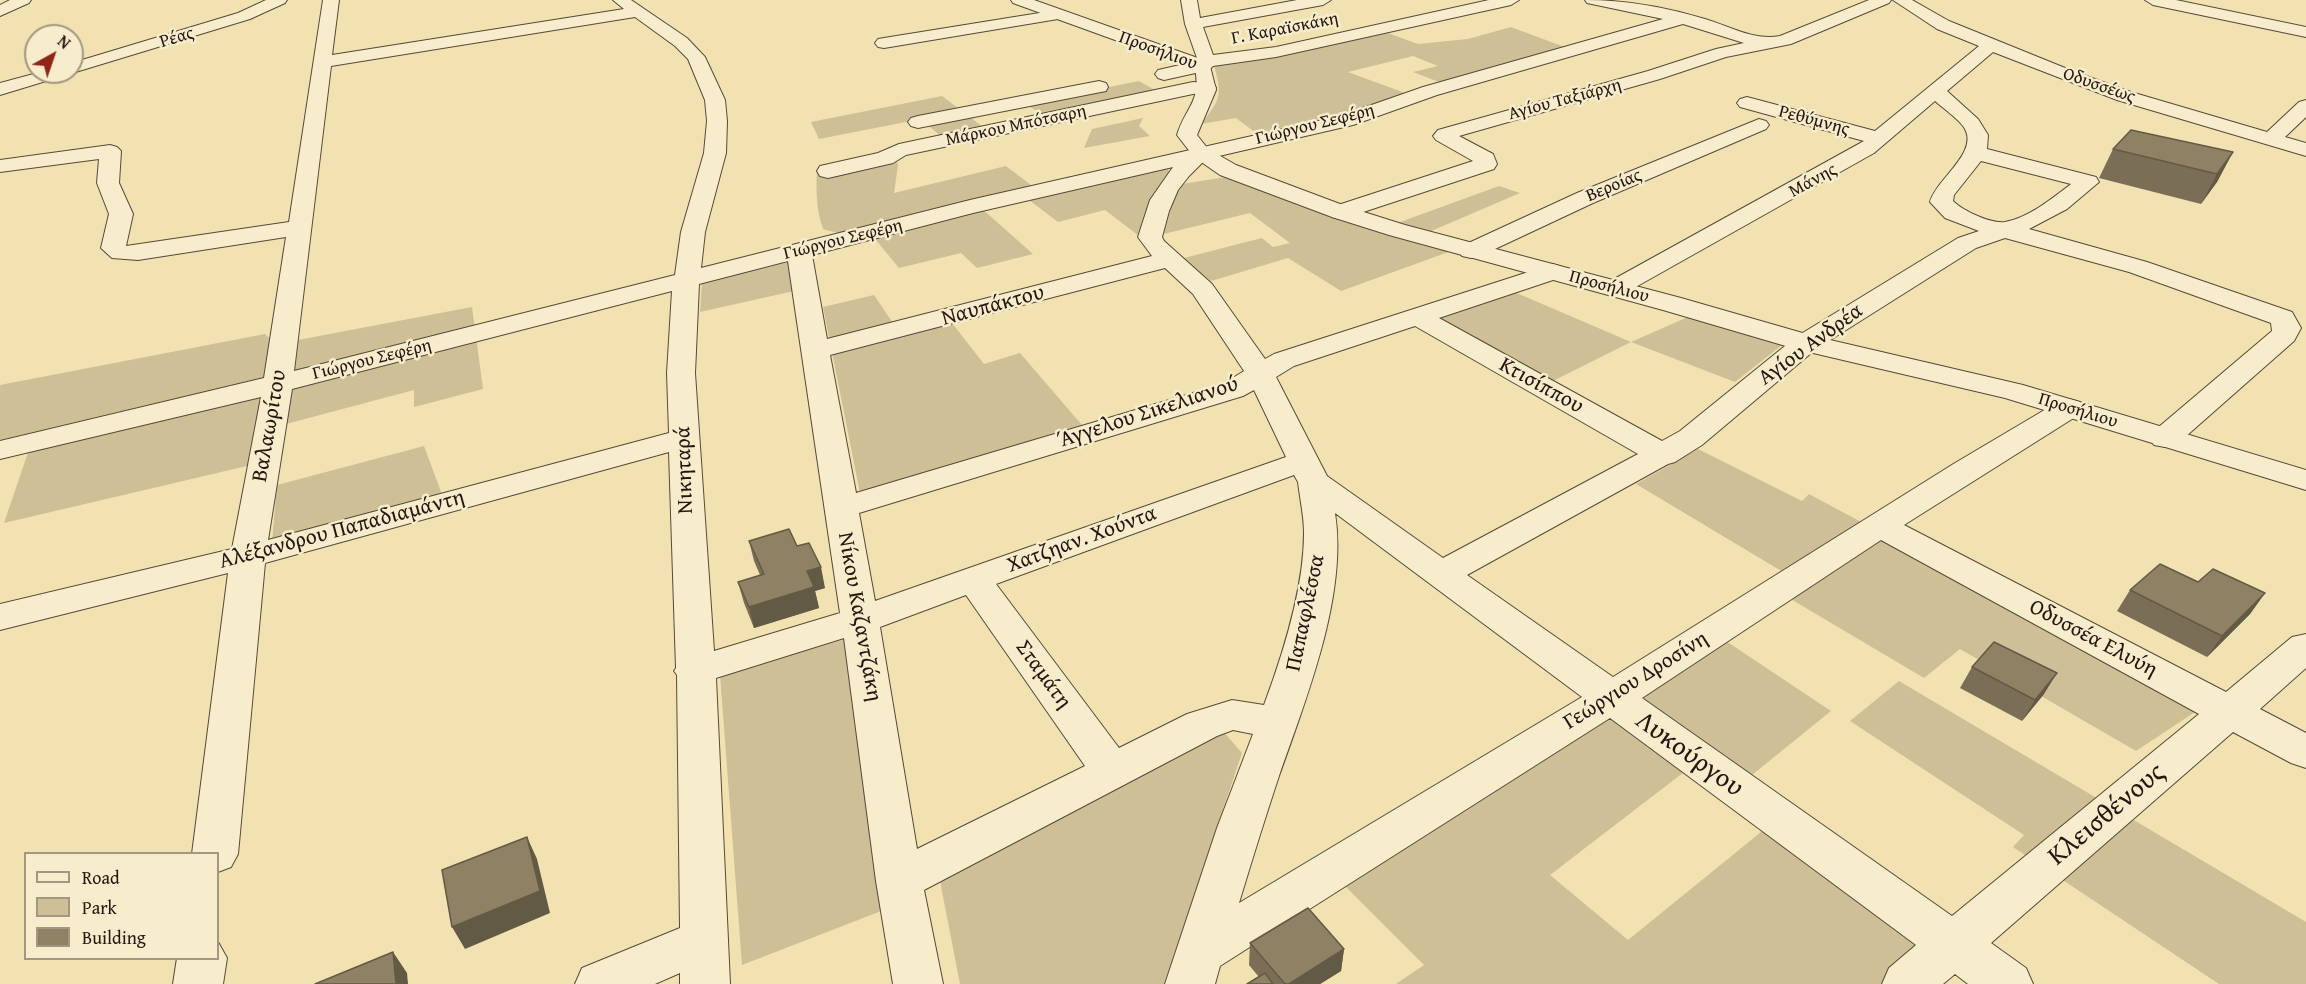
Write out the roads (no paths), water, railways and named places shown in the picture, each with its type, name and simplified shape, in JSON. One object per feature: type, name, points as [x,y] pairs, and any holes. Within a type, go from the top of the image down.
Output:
[{"type":"street","points":[[0,11],[23,0]]},
{"type":"street","name":"Ρέας","points":[[84,65],[244,16],[279,0]]},
{"type":"street","name":"Βαλαωρίτου","points":[[215,852],[249,556],[267,430],[278,384],[331,0]]},
{"type":"street","name":"Προσήλιου","points":[[1019,0],[1206,72],[1204,104],[1191,122],[1186,135],[1201,153],[1241,176],[1340,212],[1471,250],[1616,288],[1806,344],[1963,379],[2069,408],[2306,480]]},
{"type":"street","points":[[1146,77],[1206,72],[1189,0]]},
{"type":"street","points":[[1193,24],[1323,0]]},
{"type":"street","name":"Γ. Καραϊσκάκη","points":[[1206,72],[1276,52],[1511,0]]},
{"type":"street","points":[[1593,0],[1644,11],[1680,9],[1765,45]]},
{"type":"street","name":"Αγίου Ταξιάρχη","points":[[1340,212],[1486,164],[1485,159],[1446,138],[1443,136],[1445,134],[1654,75],[1722,53],[1794,37],[1883,0]]},
{"type":"street","name":"Οδυσσέως","points":[[1901,0],[1927,18],[1990,45],[2124,96],[2306,150]]},
{"type":"street","points":[[2153,0],[2306,32]]},
{"type":"street","points":[[322,62],[630,6]]},
{"type":"street","name":"Νικηταρά","points":[[630,6],[681,42],[696,57],[715,100],[717,121],[715,153],[693,232],[684,301],[681,373],[694,671],[699,729],[704,962]]},
{"type":"street","name":"Γιώργου Σεφέρη","points":[[0,450],[278,384],[970,207],[1346,121],[1423,93],[1553,58],[1680,9]]},
{"type":"street","points":[[884,43],[1058,15]]},
{"type":"street","name":"Μάνης","points":[[1616,288],[1851,160],[1880,139],[1990,45]]},
{"type":"street","name":"Μάρκου Μπότσαρη","points":[[828,171],[885,158],[899,150],[1043,122],[1193,88],[1206,72]]},
{"type":"street","points":[[0,89],[24,82]]},
{"type":"street","points":[[918,122],[1112,84]]},
{"type":"street","points":[[1936,92],[1971,123],[1978,135],[1976,153],[1943,194],[1941,202],[1959,218],[2138,267],[2282,318],[2287,328],[2284,335],[2165,438]]},
{"type":"street","name":"Ρεθύμνης","points":[[1747,103],[1880,139]]},
{"type":"street","points":[[2272,139],[2306,106]]},
{"type":"street","name":"Βεροίας","points":[[1471,250],[1585,198],[1759,124]]},
{"type":"street","points":[[0,166],[110,151],[108,183],[121,214],[113,248],[121,253],[138,253],[299,228]]},
{"type":"street","name":"Παπαφλέσσα","points":[[1196,968],[1239,828],[1293,680],[1319,567],[1321,524],[1309,471],[1260,373],[1203,289],[1154,245],[1150,237],[1159,202],[1179,171],[1201,153]]},
{"type":"street","name":"Αγίου Ανδρέα","points":[[1441,574],[1691,438],[1806,344],[1967,243],[1986,234],[2026,223],[2052,209],[2088,182],[1976,153]]},
{"type":"street","name":"Νίκου Καζαντζάκη","points":[[799,251],[860,620],[899,881],[918,984]]},
{"type":"street","name":"Ναυπάκτου","points":[[814,351],[1170,259]]},
{"type":"street","name":"Άγγελου Σικελιανού","points":[[841,508],[1233,390],[1284,360],[1553,272]]},
{"type":"street","name":"Κτισίππου","points":[[1418,317],[1664,454]]},
{"type":"street","name":"Γεώργιου Δροσίνη","points":[[1196,968],[1611,698],[2069,408]]},
{"type":"street","name":"Αλέξανδρου Παπαδιαμάντη","points":[[0,617],[249,556],[684,438]]},
{"type":"street","name":"Λυκούργου","points":[[1309,471],[1441,574],[2008,984]]},
{"type":"street","name":"Χατζηαν. Χούντα","points":[[694,671],[860,620],[973,579],[1309,471]]},
{"type":"street","name":"Οδυσσέα Ελυύη","points":[[1880,526],[2306,752]]},
{"type":"street","name":"Σταμάτη","points":[[973,579],[1112,771]]},
{"type":"street","name":"Κλεισθένους","points":[[1907,984],[2306,647]]},
{"type":"street","points":[[899,881],[1202,725],[1232,715],[1278,723]]},
{"type":"street","points":[[198,984],[202,960]]},
{"type":"street","points":[[600,984],[704,962]]}]
